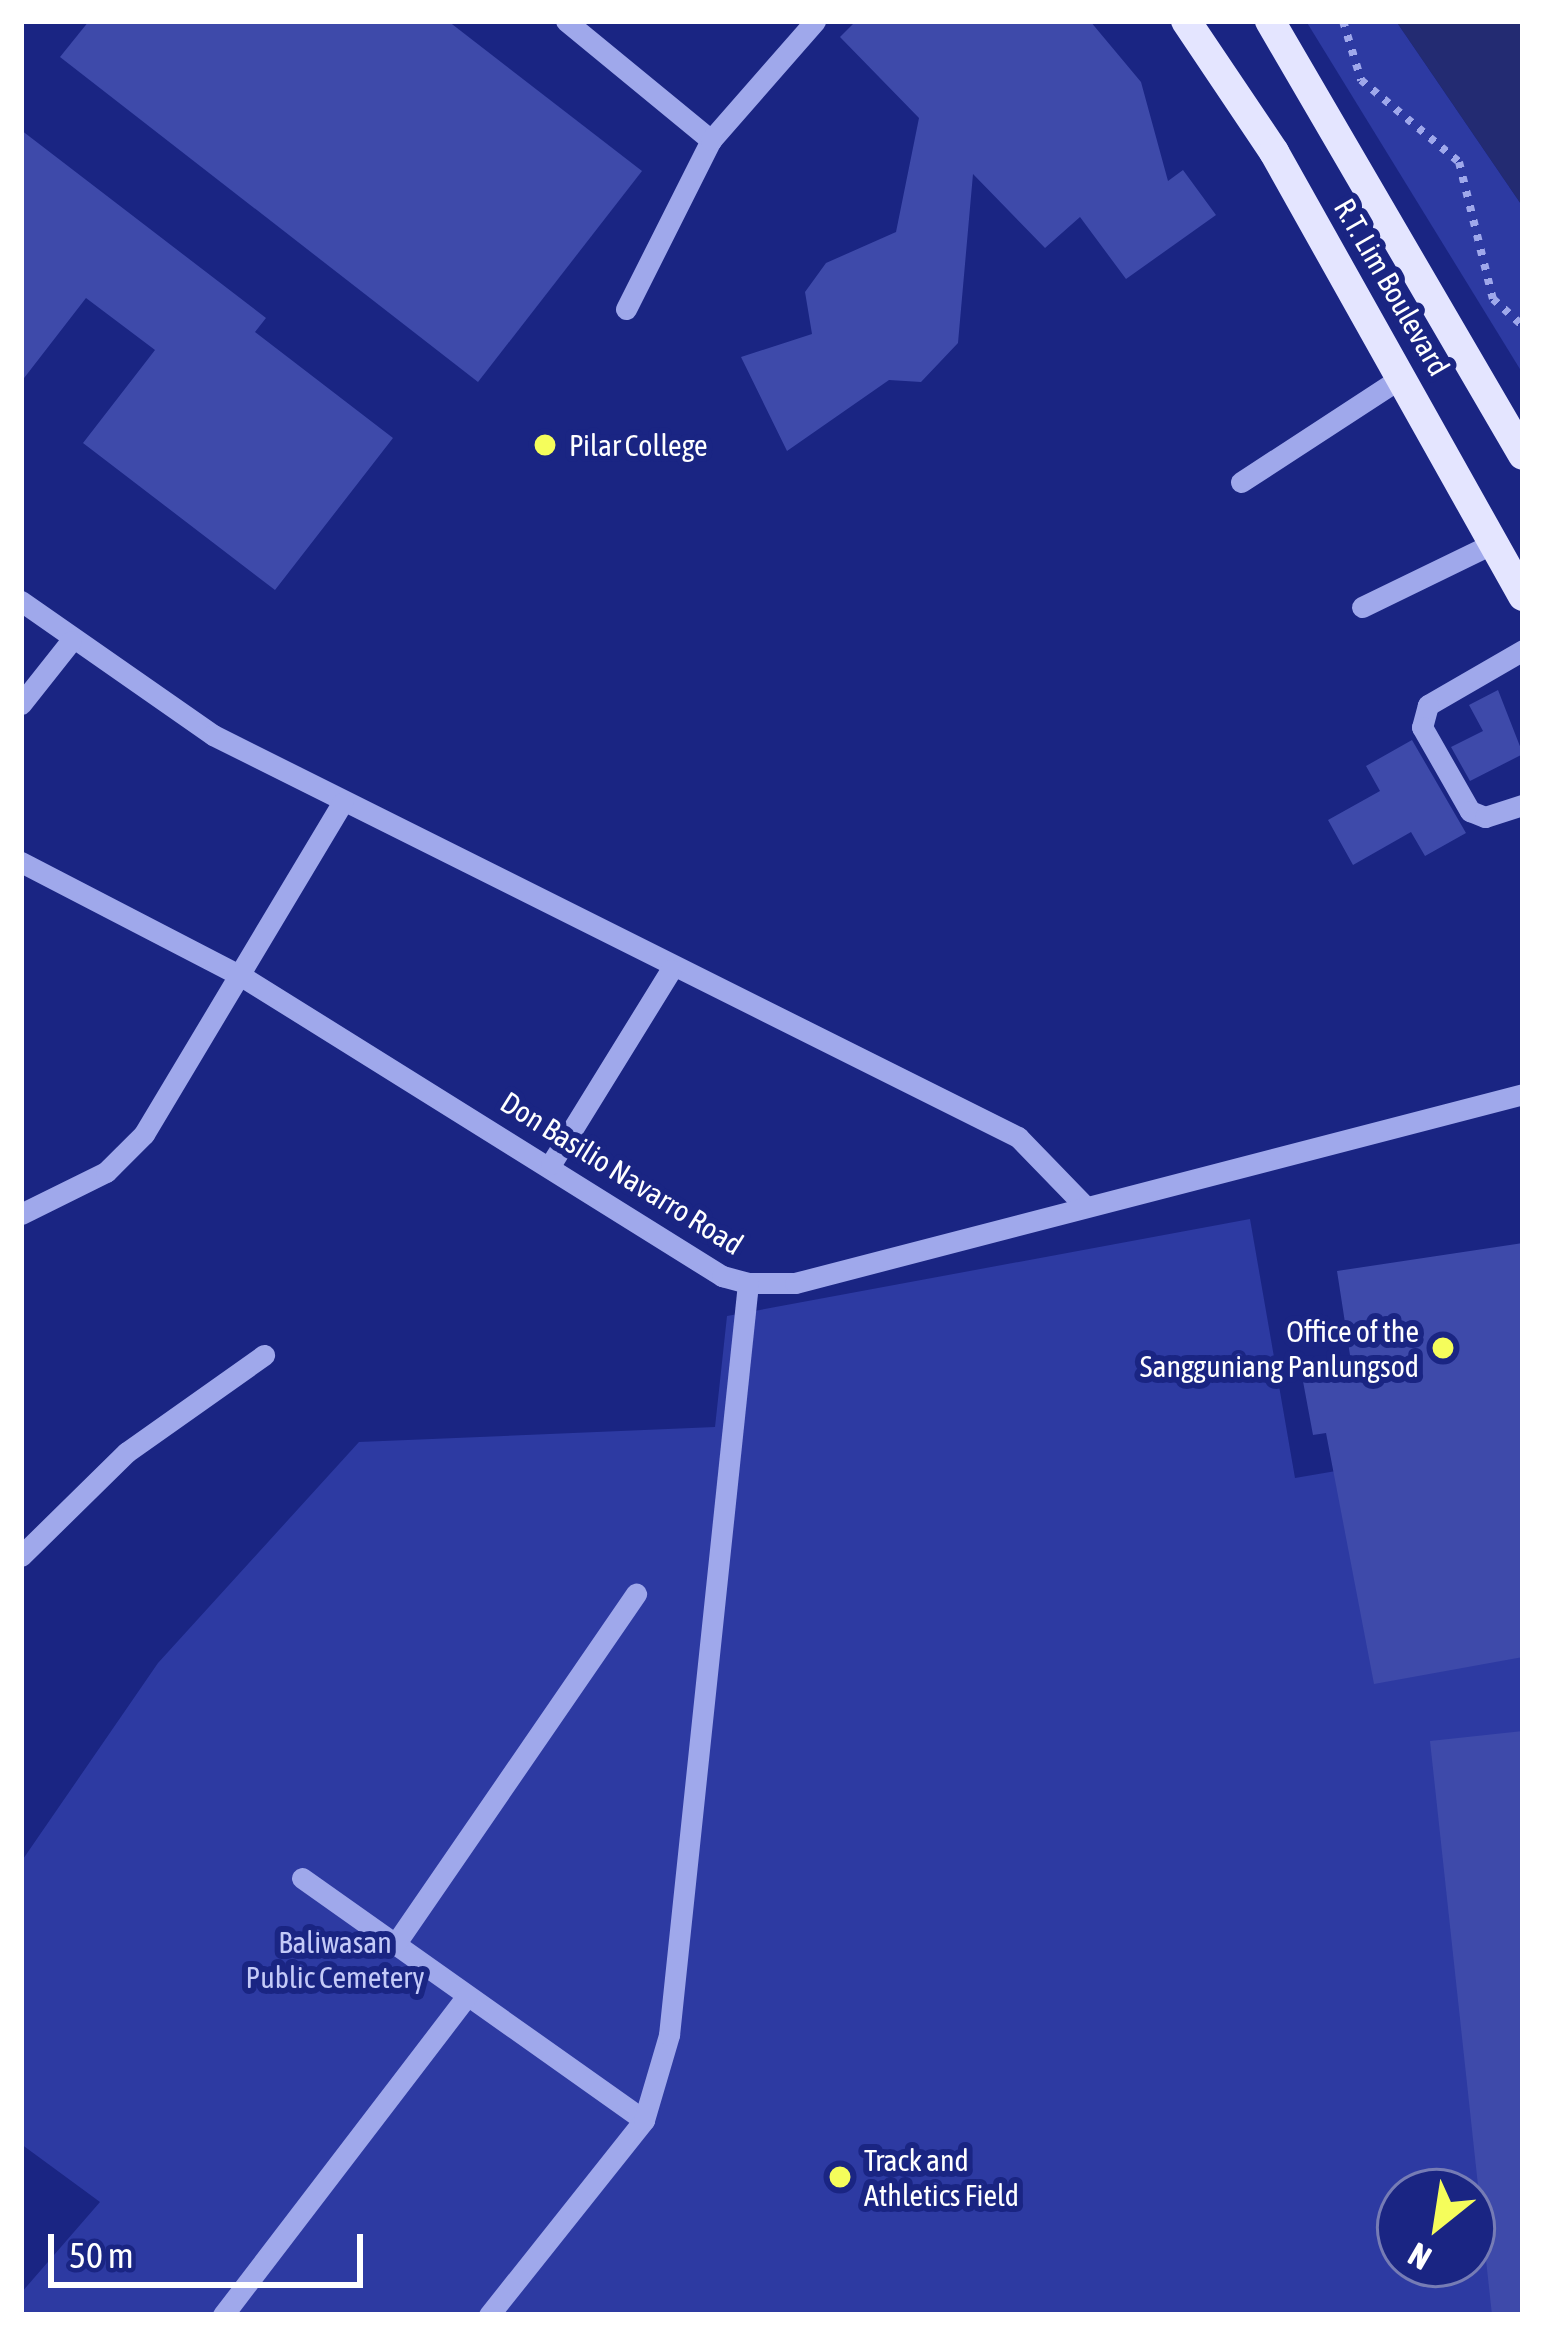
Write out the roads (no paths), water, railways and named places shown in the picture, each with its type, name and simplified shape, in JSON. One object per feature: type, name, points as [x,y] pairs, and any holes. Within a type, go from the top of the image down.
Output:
[{"type":"main road","name":"R.T. Lim Boulevard","points":[[1186,21],[1274,152],[1523,596]]},
{"type":"main road","name":"R.T. Lim Boulevard","points":[[1270,21],[1523,454]]},
{"type":"street","points":[[566,21],[711,140]]},
{"type":"street","points":[[626,309],[711,140],[814,21]]},
{"type":"street","points":[[1241,482],[1402,377]]},
{"type":"street","points":[[1362,607],[1496,542]]},
{"type":"street","points":[[21,601],[71,641],[213,735],[671,970],[1018,1137],[1083,1204]]},
{"type":"street","points":[[21,704],[71,641]]},
{"type":"street","points":[[1523,650],[1428,705],[1421,727],[1470,811],[1485,817],[1523,805]]},
{"type":"street","points":[[21,1214],[126,1154],[243,976],[342,803]]},
{"type":"street","name":"Don Basilio Navarro Road","points":[[21,862],[243,976],[551,1164],[722,1276],[748,1282],[795,1283],[1083,1204],[1523,1094]]},
{"type":"street","points":[[551,1164],[671,970]]},
{"type":"street","points":[[489,2315],[644,2120],[668,2035],[748,1282]]},
{"type":"street","points":[[21,1556],[127,1453],[264,1355]]},
{"type":"street","points":[[396,1943],[636,1594]]},
{"type":"street","points":[[302,1878],[644,2120]]},
{"type":"street","points":[[223,2315],[467,1996]]},
{"type":"place","name":"Pilar College","points":[[545,445]]},
{"type":"place","name":"Office of the Sangguniang Panlungsod","points":[[1443,1348]]},
{"type":"place","name":"Track and Athletics Field","points":[[840,2177]]},
{"type":"park label","name":"Baliwasan Public Cemetery","points":[[335,1959]]}]
